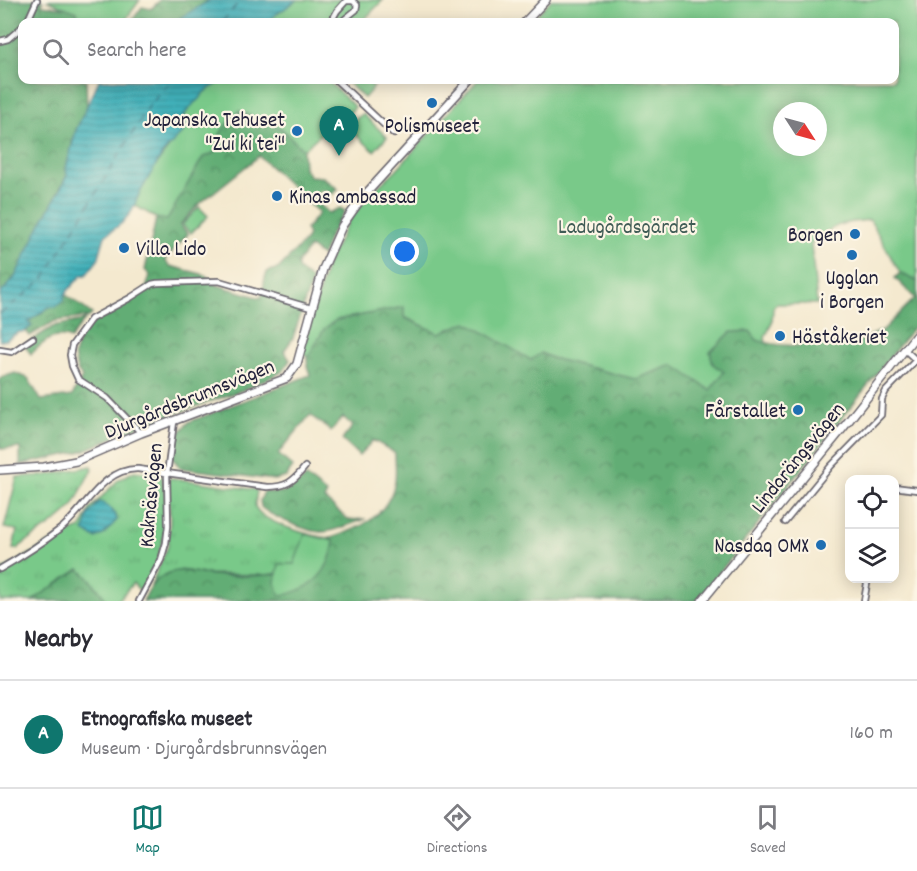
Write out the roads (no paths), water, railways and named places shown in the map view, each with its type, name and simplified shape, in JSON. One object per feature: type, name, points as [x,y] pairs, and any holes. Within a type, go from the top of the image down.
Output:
[{"type":"street","points":[[29,18],[37,0]]},
{"type":"street","points":[[529,18],[546,0]]},
{"type":"street","points":[[334,18],[346,1],[352,1],[357,5],[356,10],[346,18]]},
{"type":"street","points":[[0,41],[8,39],[18,30]]},
{"type":"street","points":[[340,84],[394,134]]},
{"type":"street","name":"Djurgårdsbrunnsvägen","points":[[0,470],[63,464],[92,455],[141,433],[287,378],[297,364],[311,308],[328,255],[350,213],[466,84]]},
{"type":"street","points":[[141,433],[107,398],[82,381],[74,372],[70,356],[72,345],[91,319],[157,283],[219,281],[311,308]]},
{"type":"street","name":"Lindarängsvägen","points":[[702,601],[917,334]]},
{"type":"street","points":[[0,350],[12,352],[33,338]]},
{"type":"street","points":[[785,522],[831,465],[881,415],[882,399],[886,391],[917,359],[905,350]]},
{"type":"street","name":"Kaknäsvägen","points":[[139,601],[161,560],[166,543],[167,474],[174,422]]},
{"type":"street","points":[[0,569],[63,526],[115,474],[127,469],[280,487],[292,483],[305,467]]},
{"type":"street","points":[[899,488],[917,490]]},
{"type":"street","points":[[864,601],[867,583]]},
{"type":"water","points":[[210,0],[297,0],[271,18],[180,18]]},
{"type":"water","points":[[97,84],[217,84],[204,92],[183,116],[185,123],[183,132],[163,153],[139,194],[132,211],[122,223],[105,236],[98,260],[86,275],[81,276],[65,294],[64,300],[56,307],[49,307],[28,322],[32,326],[24,332],[0,341],[0,294],[15,277],[67,175],[66,168],[76,130]]},
{"type":"water","points":[[99,502],[111,508],[117,520],[103,535],[95,538],[84,531],[89,514]]},
{"type":"place","name":"Polismuseet","points":[[432,103]]},
{"type":"place","name":"Japanska Tehuset \"Zui ki tei\"","points":[[297,131]]},
{"type":"place","name":"Etnografiska museet","points":[[339,156]]},
{"type":"place","name":"Kinas ambassad","points":[[277,196]]},
{"type":"place","name":"Borgen","points":[[855,234]]},
{"type":"place","name":"Villa Lido","points":[[124,248]]},
{"type":"place","name":"Ugglan i Borgen","points":[[852,255]]},
{"type":"place","name":"Häståkeriet","points":[[780,336]]},
{"type":"place","name":"Fårstallet","points":[[798,410]]},
{"type":"place","name":"Nasdaq OMX","points":[[821,545]]},
{"type":"park label","name":"Ladugårdsgärdet","points":[[627,226]]}]
